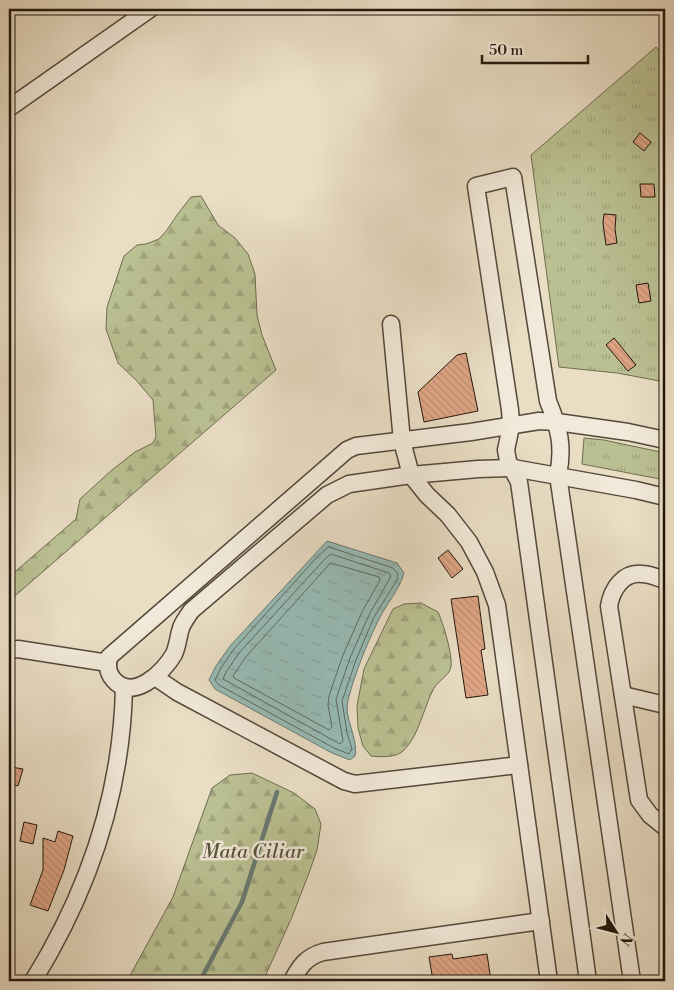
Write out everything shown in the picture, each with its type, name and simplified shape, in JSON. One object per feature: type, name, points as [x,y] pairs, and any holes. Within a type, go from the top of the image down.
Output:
[{"type":"street","points":[[9,108],[150,9]]},
{"type":"street","points":[[588,981],[519,482],[508,461],[506,450],[511,426],[510,410],[476,186],[513,177],[548,401],[557,422],[562,448],[558,475],[632,981]]},
{"type":"street","points":[[391,324],[402,441],[411,475],[420,487],[448,515],[469,542],[492,588],[497,605],[549,981]]},
{"type":"street","points":[[665,440],[628,432],[557,422],[539,422],[356,446],[347,450],[109,657],[108,663],[112,678],[124,687],[138,687],[155,676],[173,655],[177,647],[181,628],[191,611],[327,495],[349,484],[411,475],[513,468],[558,475],[665,497]]},
{"type":"street","points":[[665,580],[642,574],[636,574],[624,579],[610,597],[609,606],[639,800],[650,816],[665,827]]},
{"type":"street","points":[[9,650],[18,649],[108,663]]},
{"type":"street","points":[[155,676],[177,692],[344,781],[355,784],[519,765]]},
{"type":"street","points":[[33,981],[65,924],[98,844],[114,779],[123,713],[124,687]]},
{"type":"street","points":[[623,695],[665,705]]},
{"type":"street","points":[[292,981],[303,962],[323,952],[541,921]]},
{"type":"green space","points":[[656,47],[665,58],[665,382],[617,373],[559,367],[531,155]]},
{"type":"green space","points":[[201,196],[218,225],[235,238],[248,254],[255,274],[257,315],[262,335],[276,370],[9,601],[9,577],[76,519],[80,499],[135,452],[153,443],[156,437],[153,400],[118,363],[106,329],[107,307],[124,256],[137,245],[159,239],[191,197]]},
{"type":"green space","points":[[584,438],[604,440],[665,453],[665,480],[582,464]]},
{"type":"green space","points":[[421,603],[438,612],[449,647],[451,667],[430,695],[414,737],[404,750],[393,756],[371,756],[363,746],[358,728],[357,706],[364,669],[393,609],[404,604]]},
{"type":"green space","name":"Mata Ciliar","points":[[252,773],[294,793],[315,809],[321,824],[317,850],[309,873],[292,917],[263,981],[127,981],[173,897],[212,788],[230,775]]},
{"type":"water","points":[[327,541],[397,563],[404,573],[399,586],[374,630],[361,660],[348,700],[348,714],[356,749],[355,756],[350,760],[332,753],[215,689],[209,680],[230,646]]},
{"type":"building","points":[[640,133],[651,142],[644,151],[633,142]]},
{"type":"building","points":[[640,184],[654,184],[655,197],[641,197]]},
{"type":"building","points":[[604,214],[616,215],[617,243],[606,245],[603,223]]},
{"type":"building","points":[[648,283],[651,301],[639,303],[636,285]]},
{"type":"building","points":[[614,338],[636,365],[628,371],[606,345]]},
{"type":"building","points":[[466,353],[478,411],[424,422],[418,392],[457,355]]},
{"type":"building","points":[[448,550],[463,569],[452,578],[438,558]]},
{"type":"building","points":[[478,596],[485,649],[481,650],[488,695],[466,698],[451,599]]},
{"type":"building","points":[[11,767],[23,769],[18,786],[9,783]]},
{"type":"building","points":[[24,822],[37,825],[33,844],[20,841]]},
{"type":"building","points":[[58,831],[73,836],[64,870],[48,911],[30,905],[43,870],[43,838],[55,842]]},
{"type":"building","points":[[452,954],[453,959],[487,954],[491,981],[433,981],[429,957]]},
{"type":"waterway","points":[[200,981],[242,902],[277,792]]}]
